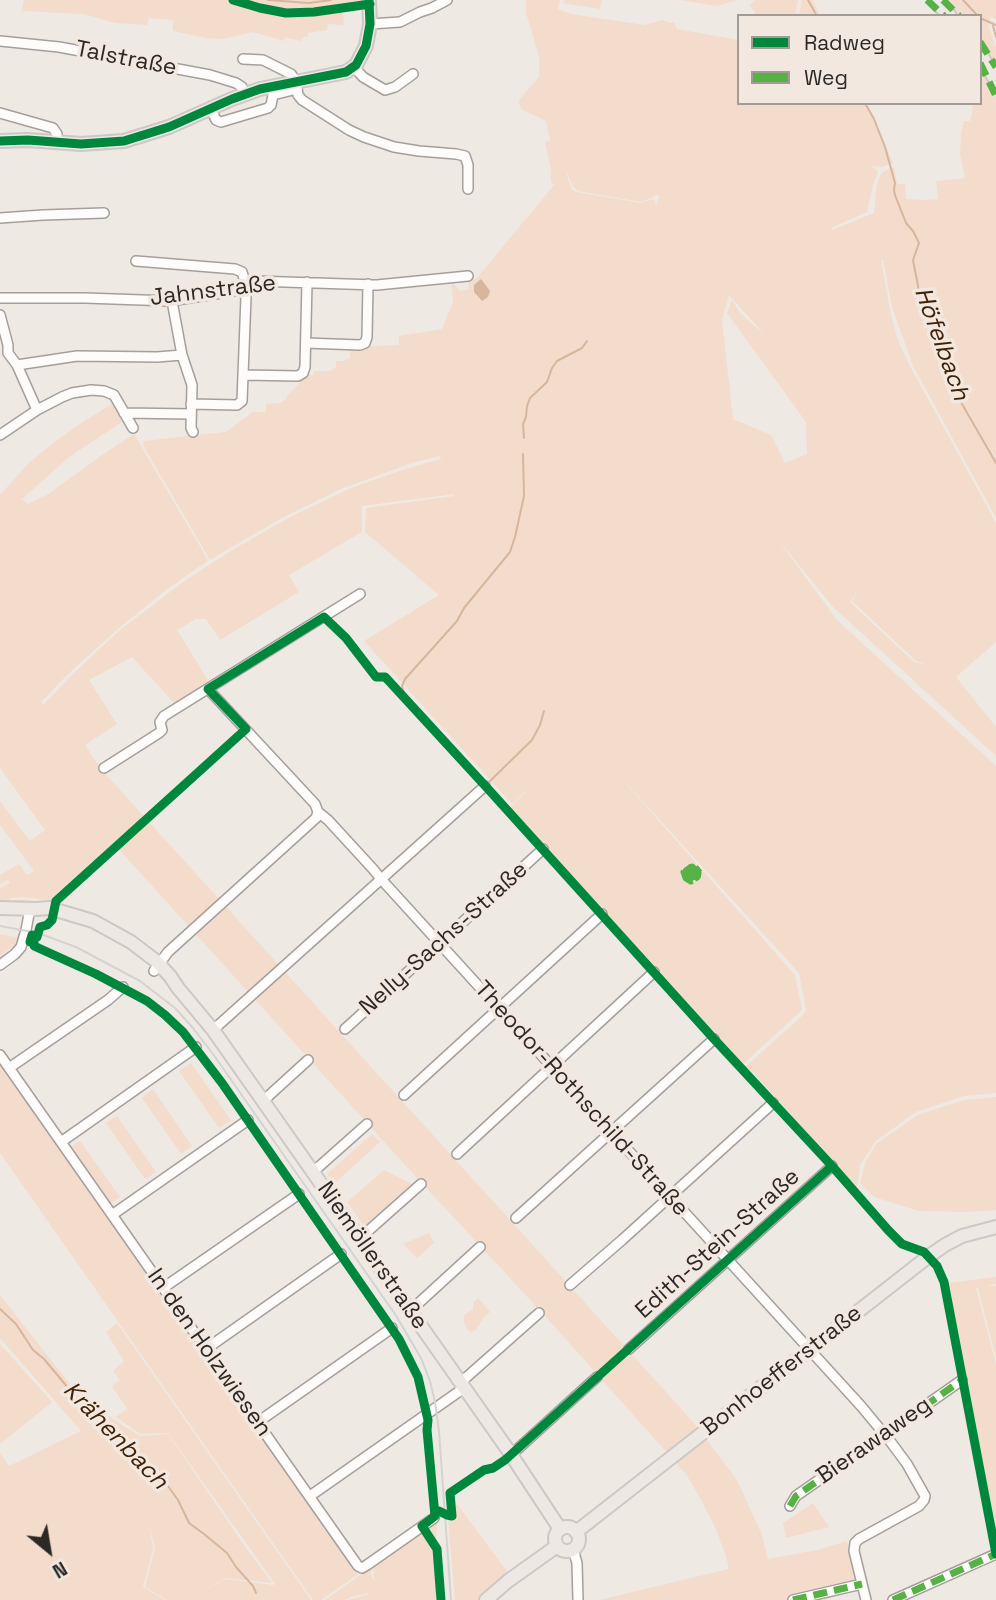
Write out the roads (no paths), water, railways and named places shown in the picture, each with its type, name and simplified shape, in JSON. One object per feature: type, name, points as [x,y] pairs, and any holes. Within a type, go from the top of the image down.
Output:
[{"type":"main road","points":[[934,0],[948,14]]},
{"type":"main road","points":[[0,141],[95,144],[130,139],[169,127],[265,87],[297,85],[339,75],[354,67],[364,51],[370,24],[369,1]]},
{"type":"main road","points":[[982,56],[996,81]]},
{"type":"main road","name":"Niemöllerstraße","points":[[0,908],[33,909],[65,919],[104,935],[170,976],[213,1030],[560,1529]]},
{"type":"main road","name":"Bonhoefferstraße","points":[[576,1532],[945,1245],[966,1235],[996,1227]]},
{"type":"main road","points":[[571,1528],[576,1532],[579,1540],[576,1547],[564,1551],[557,1546],[555,1535],[560,1529],[571,1528]]},
{"type":"main road","points":[[486,1600],[557,1546]]},
{"type":"street","points":[[370,24],[400,22],[447,0]]},
{"type":"street","name":"Talstraße","points":[[0,41],[59,47],[210,75],[238,84],[245,94]]},
{"type":"street","points":[[243,59],[265,60],[292,74],[300,98],[304,102],[370,140],[419,151],[465,156],[468,165],[468,189]]},
{"type":"street","points":[[354,67],[363,77],[385,90],[393,88],[413,74]]},
{"type":"street","points":[[211,109],[216,121],[221,122],[268,108],[273,95],[297,85]]},
{"type":"street","points":[[0,113],[52,127],[57,132],[57,142]]},
{"type":"street","points":[[0,218],[104,213]]},
{"type":"street","points":[[124,413],[239,405],[243,400],[246,298],[242,274],[237,270],[135,261]]},
{"type":"street","name":"Jahnstraße","points":[[0,298],[172,301],[243,287],[256,281],[380,285],[468,276]]},
{"type":"street","points":[[244,375],[302,375],[305,369],[307,282]]},
{"type":"street","points":[[306,343],[365,343],[368,284]]},
{"type":"street","points":[[172,301],[182,355],[192,385],[192,432]]},
{"type":"street","points":[[0,315],[8,345],[4,354],[17,365],[37,410]]},
{"type":"street","points":[[17,365],[65,357],[182,355]]},
{"type":"street","points":[[0,435],[37,410],[69,394],[95,389],[114,395],[133,428]]},
{"type":"street","points":[[104,768],[158,735],[162,730],[162,717],[360,594]]},
{"type":"street","name":"Theodor-Rothschild-Straße","points":[[208,689],[810,1349],[907,1464],[925,1498],[917,1507],[856,1542],[854,1551],[862,1584]]},
{"type":"street","points":[[213,1030],[485,786]]},
{"type":"street","points":[[157,967],[168,952],[316,818],[318,812]]},
{"type":"street","name":"Nelly-Sachs-Straße","points":[[345,1029],[543,849]]},
{"type":"street","points":[[0,965],[22,945],[33,909]]},
{"type":"street","points":[[404,1095],[602,914]]},
{"type":"street","points":[[457,1154],[654,972]]},
{"type":"street","points":[[9,1068],[123,987]]},
{"type":"street","points":[[516,1218],[714,1038]]},
{"type":"street","points":[[61,1142],[196,1047]]},
{"type":"street","name":"In den Holzwiesen","points":[[0,1055],[358,1566],[362,1568],[434,1518]]},
{"type":"street","points":[[263,1101],[309,1060]]},
{"type":"street","points":[[570,1285],[773,1103]]},
{"type":"street","points":[[112,1215],[248,1120]]},
{"type":"street","points":[[313,1172],[367,1124]]},
{"type":"street","name":"Edith-Stein-Straße","points":[[629,1349],[832,1166]]},
{"type":"street","points":[[359,1238],[421,1184]]},
{"type":"street","points":[[163,1289],[299,1194]]},
{"type":"street","points":[[410,1311],[480,1247]]},
{"type":"street","points":[[206,1349],[341,1254]]},
{"type":"street","points":[[310,1496],[462,1385],[539,1312]]},
{"type":"street","points":[[258,1422],[393,1328]]},
{"type":"street","points":[[510,1455],[597,1377]]},
{"type":"street","name":"Bierawaweg","points":[[790,1506],[796,1496],[962,1380]]},
{"type":"street","points":[[573,1549],[577,1559],[578,1600]]},
{"type":"street","points":[[893,1600],[996,1554]]},
{"type":"street","points":[[793,1600],[862,1584],[866,1600]]},
{"type":"waterway","points":[[268,0],[309,3],[331,0]]},
{"type":"waterway","name":"Höfelbach","points":[[808,0],[816,14]]},
{"type":"waterway","points":[[963,0],[976,14]]},
{"type":"waterway","points":[[982,19],[996,25]]},
{"type":"waterway","points":[[993,26],[996,37]]},
{"type":"waterway","name":"Höfelbach","points":[[866,105],[885,147],[895,183],[895,195],[906,223],[919,243],[913,260],[919,291],[931,328],[962,404],[996,463]]},
{"type":"waterway","points":[[524,438],[523,424],[530,398],[547,382],[557,361],[582,348],[587,341]]},
{"type":"waterway","points":[[474,770],[404,693],[402,686],[510,552],[524,496],[523,454]]},
{"type":"waterway","points":[[487,784],[532,740],[544,711]]},
{"type":"waterway","name":"Krähenbach","points":[[0,1309],[16,1324],[33,1350],[44,1359],[89,1413],[119,1435],[131,1447],[139,1461],[165,1482],[178,1500],[189,1523],[227,1553],[256,1593]]},
{"type":"tram line","points":[[0,926],[38,933],[76,947],[140,981],[175,1008],[213,1054],[395,1314],[421,1358],[435,1402],[451,1600]]}]
